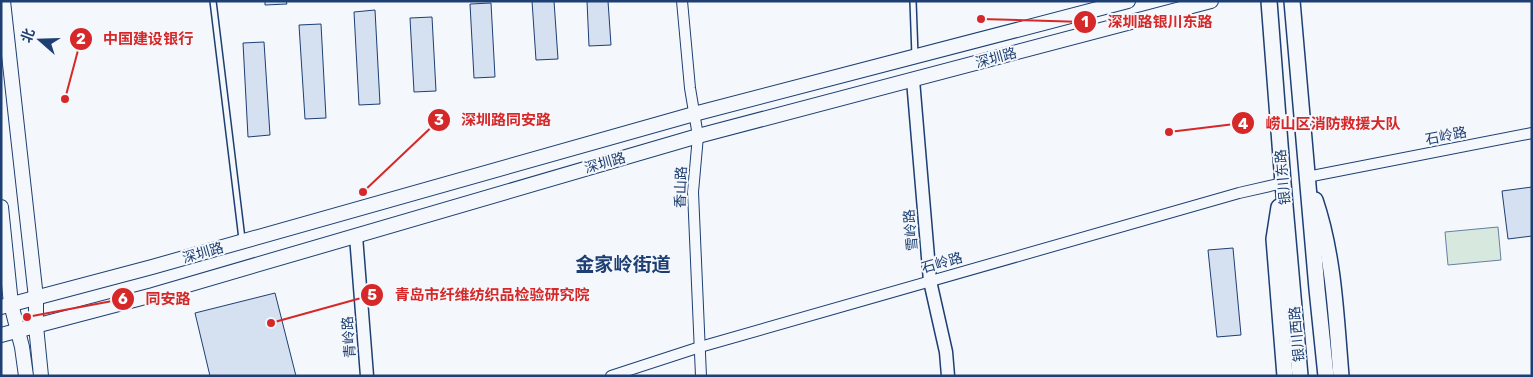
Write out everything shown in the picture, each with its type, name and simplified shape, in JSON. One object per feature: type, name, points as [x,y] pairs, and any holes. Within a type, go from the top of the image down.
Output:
[{"type":"main road","points":[[2,1],[36,298],[36,326],[41,376]]},
{"type":"main road","name":"深圳路","points":[[6,306],[694,114],[1128,1]]},
{"type":"main road","name":"深圳路","points":[[1,335],[154,295],[698,136],[1211,1]]},
{"type":"main road","name":"银川东路","points":[[1269,1],[1283,183],[1294,293]]},
{"type":"main road","name":"银川东路","points":[[1292,1],[1326,376]]},
{"type":"main road","points":[[1307,177],[1324,227],[1333,289],[1341,376]]},
{"type":"main road","points":[[1281,375],[1274,239],[1283,183]]},
{"type":"main road","points":[[1,207],[6,306],[19,330],[26,376]]},
{"type":"main road","name":"银川西路","points":[[1294,293],[1300,376]]},
{"type":"street","name":"香山路","points":[[682,1],[698,136],[693,192],[701,376]]},
{"type":"street","name":"雪岭路","points":[[913,80],[930,281],[946,352],[948,376]]},
{"type":"street","name":"石岭路","points":[[1307,177],[1532,133]]},
{"type":"street","name":"石岭路","points":[[611,376],[700,347],[1239,193],[1283,183]]},
{"type":"street","name":"青岭路","points":[[356,236],[366,376]]},
{"type":"lane","points":[[213,1],[243,241]]},
{"type":"lane","points":[[913,1],[916,57]]},
{"type":"shaded area","points":[[1498,227],[1501,260],[1448,265],[1445,232]]},
{"type":"building","points":[[265,1],[286,1],[287,4],[265,5]]},
{"type":"building","points":[[532,1],[554,1],[558,59],[536,60]]},
{"type":"building","points":[[587,1],[608,1],[611,45],[589,46]]},
{"type":"building","points":[[491,3],[495,77],[474,78],[470,4]]},
{"type":"building","points":[[375,10],[380,104],[359,105],[354,12]]},
{"type":"building","points":[[432,17],[436,91],[414,92],[410,18]]},
{"type":"building","points":[[321,24],[326,118],[305,119],[299,25]]},
{"type":"building","points":[[264,42],[270,135],[248,137],[243,43]]},
{"type":"building","points":[[1532,187],[1532,236],[1508,239],[1502,191]]},
{"type":"building","points":[[1233,248],[1241,335],[1217,337],[1208,250]]},
{"type":"building","points":[[275,293],[296,376],[210,376],[195,313]]},
{"type":"place","name":"深圳路银川东路","points":[[981,19]]},
{"type":"place","name":"中国建设银行","points":[[65,99]]},
{"type":"place","name":"崂山区消防救援大队","points":[[1169,132]]},
{"type":"place","name":"深圳路同安路","points":[[363,192]]},
{"type":"place","name":"同安路","points":[[27,317]]},
{"type":"place","name":"青岛市纤维纺织品检验研究院","points":[[271,323]]},
{"type":"district","name":"金家岭街道","points":[[623,264]]}]
